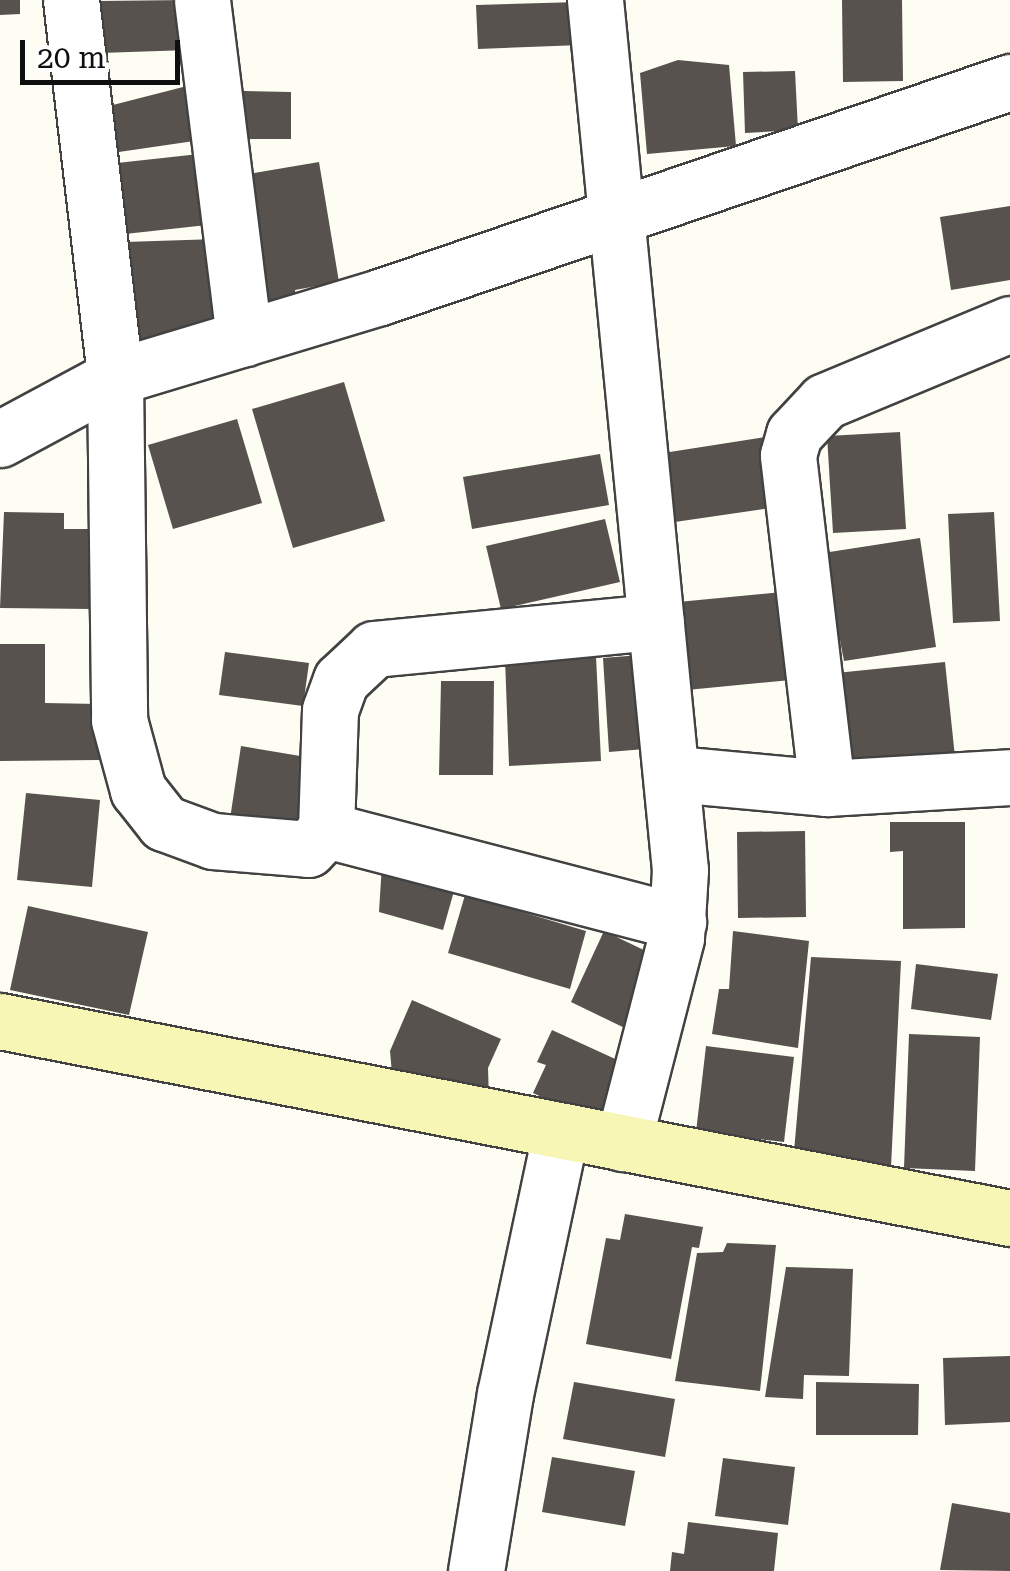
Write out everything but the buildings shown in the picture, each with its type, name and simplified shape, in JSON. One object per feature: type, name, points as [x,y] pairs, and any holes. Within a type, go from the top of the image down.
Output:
[{"type":"main road","points":[[0,1020],[1010,1218]]},
{"type":"street","points":[[71,0],[115,378],[118,720],[138,790],[164,823],[213,840],[308,849],[326,830],[330,710],[341,680],[374,649],[656,622]]},
{"type":"street","points":[[202,0],[244,338]]},
{"type":"street","points":[[595,0],[656,622],[675,774],[678,922],[623,1143]]},
{"type":"street","points":[[0,439],[115,378],[619,216],[1010,82]]},
{"type":"street","points":[[826,788],[788,455],[794,434],[825,401],[1010,324]]},
{"type":"street","points":[[675,774],[826,788],[1010,776]]},
{"type":"street","points":[[326,830],[678,922]]},
{"type":"street","points":[[476,1571],[505,1394],[561,1130]]}]
